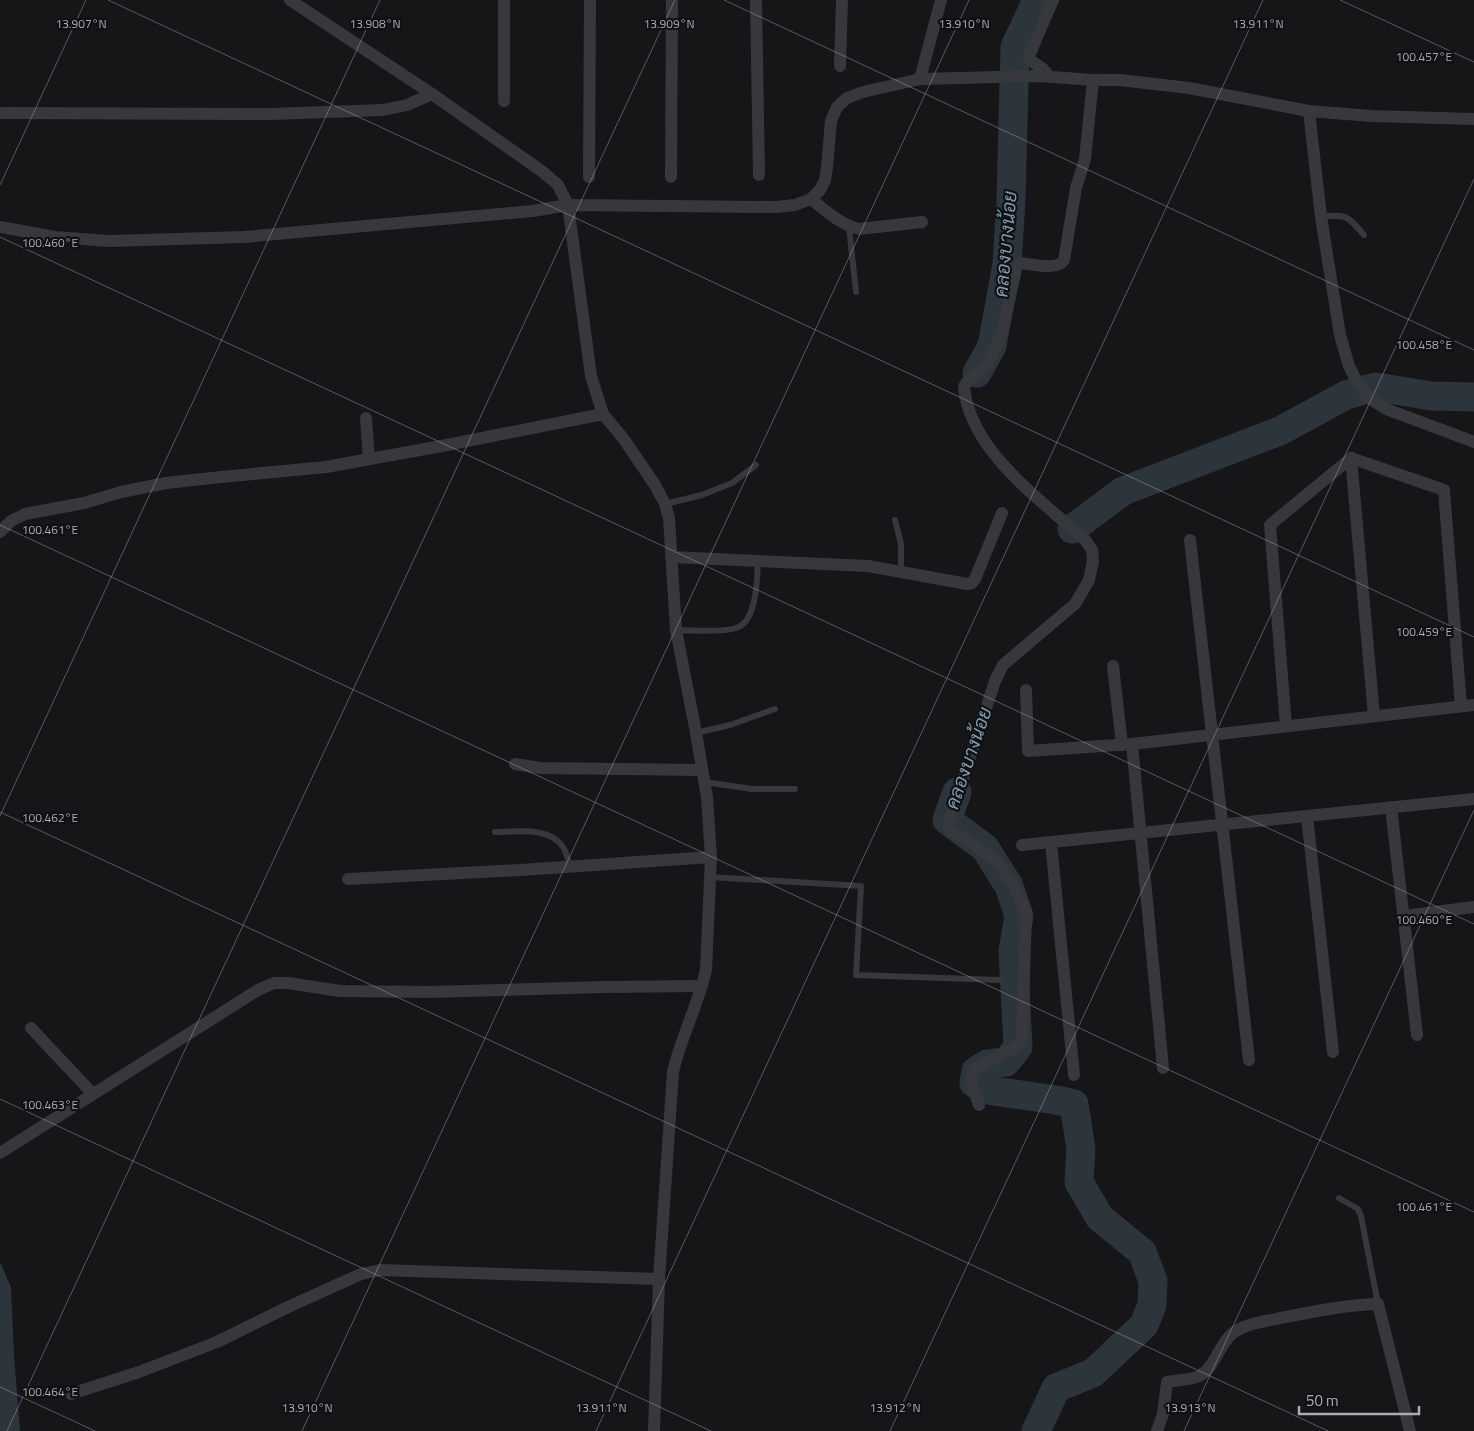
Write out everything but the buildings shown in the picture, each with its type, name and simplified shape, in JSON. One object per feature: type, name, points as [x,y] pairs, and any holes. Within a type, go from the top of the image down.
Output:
[{"type":"street","points":[[290,0],[432,94],[543,172],[558,185],[568,205],[591,376],[603,414],[623,438],[655,486],[665,504],[669,518],[676,630],[703,776],[711,856],[707,958],[702,986],[677,1055],[673,1072],[660,1279],[654,1431]]},
{"type":"street","points":[[504,0],[504,101]]},
{"type":"street","points":[[589,177],[590,0]]},
{"type":"street","points":[[671,176],[672,0]]},
{"type":"street","points":[[756,0],[759,175]]},
{"type":"street","points":[[840,66],[842,0]]},
{"type":"street","points":[[920,79],[941,0]]},
{"type":"street","points":[[1044,76],[1043,69],[1030,60],[1029,56],[1053,0]]},
{"type":"street","points":[[0,227],[55,237],[109,241],[235,237],[533,211],[568,205],[776,207],[795,205],[811,199],[820,190],[825,180],[831,120],[838,107],[848,98],[863,92],[920,79],[1044,76],[1120,80],[1162,85],[1309,111],[1371,116],[1474,119]]},
{"type":"street","points":[[979,1105],[971,1080],[974,1070],[1018,1045],[1022,1040],[1026,912],[1013,884],[998,862],[974,844],[949,830],[948,824],[995,681],[1003,665],[1075,604],[1088,580],[1093,561],[1092,550],[1086,542],[1003,466],[990,450],[973,422],[964,387],[989,360],[1001,336],[1017,265],[1020,263],[1056,266],[1064,260],[1076,188],[1085,159],[1093,80]]},
{"type":"street","points":[[0,113],[271,114],[383,110],[407,106],[432,94]]},
{"type":"street","points":[[1309,111],[1321,217],[1340,336],[1349,366],[1369,398],[1386,409],[1474,442]]},
{"type":"street","points":[[811,199],[835,220],[849,227],[859,229],[922,222]]},
{"type":"street","points":[[0,532],[11,521],[25,514],[166,483],[326,467],[603,414]]},
{"type":"street","points":[[366,418],[369,459]]},
{"type":"street","points":[[1026,690],[1028,751],[1127,744],[1468,706],[1444,490],[1351,458]]},
{"type":"street","points":[[1351,458],[1374,716]]},
{"type":"street","points":[[1286,726],[1270,525],[1351,458]]},
{"type":"street","points":[[671,557],[868,566],[962,583],[972,583],[978,573],[1002,513]]},
{"type":"street","points":[[1190,540],[1249,1060]]},
{"type":"street","points":[[1112,666],[1127,744],[1140,832],[1163,1068]]},
{"type":"street","points":[[516,764],[540,768],[703,776]]},
{"type":"street","points":[[1022,845],[1474,800]]},
{"type":"street","points":[[1391,807],[1417,1035]]},
{"type":"street","points":[[1307,816],[1333,1052]]},
{"type":"street","points":[[1051,843],[1074,1076]]},
{"type":"street","points":[[348,880],[570,867],[711,856]]},
{"type":"street","points":[[1404,916],[1474,907]]},
{"type":"street","points":[[0,1153],[258,990],[274,983],[288,983],[348,991],[430,992],[702,986]]},
{"type":"street","points":[[31,1028],[94,1094]]},
{"type":"street","points":[[71,1394],[139,1372],[217,1342],[361,1274],[380,1270],[660,1279]]},
{"type":"street","points":[[1157,1431],[1163,1414],[1167,1382],[1196,1378],[1202,1374],[1209,1368],[1232,1333],[1248,1326],[1329,1308],[1378,1304],[1410,1431]]},
{"type":"lane","points":[[1321,217],[1345,216],[1352,221],[1364,236]]},
{"type":"lane","points":[[849,227],[856,292]]},
{"type":"lane","points":[[665,504],[702,495],[732,483],[756,465]]},
{"type":"lane","points":[[895,520],[900,544],[901,571]]},
{"type":"lane","points":[[676,630],[736,628],[745,622],[756,596],[758,561]]},
{"type":"lane","points":[[696,733],[775,709]]},
{"type":"lane","points":[[703,776],[752,789],[795,789]]},
{"type":"lane","points":[[495,832],[535,832],[544,834],[563,847],[570,867]]},
{"type":"lane","points":[[710,877],[861,886],[856,975],[1000,980]]},
{"type":"lane","points":[[1339,1198],[1358,1209],[1362,1216],[1378,1304]]},
{"type":"shaded area","points":[[0,1262],[11,1287],[20,1431],[0,1431]]},
{"type":"waterway","name":"คลองบางน้อย","points":[[977,373],[992,346],[1007,264],[1011,200],[1015,47],[1037,0]]},
{"type":"waterway","points":[[1072,529],[1123,491],[1280,431],[1346,395],[1376,387],[1432,396],[1474,397]]},
{"type":"waterway","name":"คลองบางน้อย","points":[[957,792],[947,820],[985,848],[1009,886],[1019,916],[1013,951],[1018,1047],[1006,1062],[987,1064],[976,1071],[974,1083],[987,1090],[1074,1104],[1081,1149],[1079,1182],[1100,1218],[1142,1252],[1153,1281],[1152,1305],[1144,1325],[1093,1373],[1056,1388],[1036,1431]]}]
